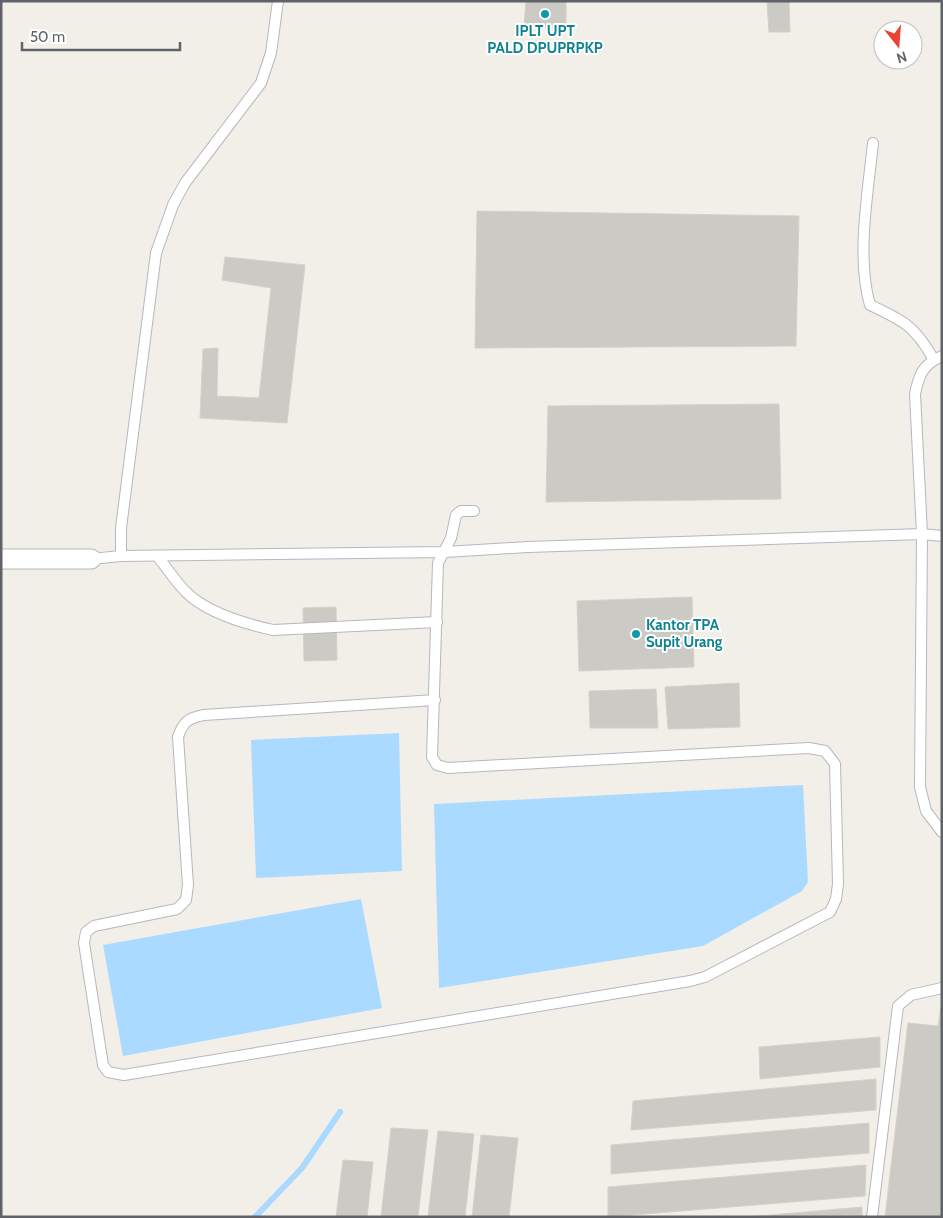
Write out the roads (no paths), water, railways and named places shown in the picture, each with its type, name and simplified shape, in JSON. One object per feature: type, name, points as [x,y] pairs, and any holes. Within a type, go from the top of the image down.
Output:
[{"type":"street","points":[[1,559],[91,559]]},
{"type":"lane","points":[[121,556],[121,528],[156,253],[173,205],[185,183],[261,83],[270,53],[278,1]]},
{"type":"lane","points":[[873,143],[866,212],[865,286],[870,305],[910,326],[938,358],[920,373],[915,394],[922,534],[920,787],[926,811],[942,832]]},
{"type":"lane","points":[[435,700],[204,715],[190,718],[182,725],[178,737],[188,884],[186,900],[177,909],[94,926],[86,932],[84,943],[103,1065],[108,1072],[124,1075],[690,981],[705,977],[830,912],[836,899],[838,884],[835,764],[825,751],[809,748],[448,768],[437,765],[432,757],[435,700],[438,563],[451,538],[456,515],[461,510],[474,511]]},
{"type":"lane","points":[[91,559],[121,556],[445,552],[538,546],[922,534],[942,536]]},
{"type":"lane","points":[[158,557],[186,592],[219,612],[252,626],[273,630],[437,622]]},
{"type":"lane","points":[[872,1217],[898,1006],[911,995],[942,988]]},
{"type":"water","points":[[399,733],[402,871],[256,878],[251,740]]},
{"type":"water","points":[[803,785],[808,882],[802,891],[703,946],[439,988],[434,804]]},
{"type":"water","points":[[361,899],[382,1008],[123,1056],[103,945]]},
{"type":"waterway","points":[[255,1217],[302,1168],[340,1112]]},
{"type":"place","name":"IPLT UPT PALD DPUPRPKP","points":[[545,14]]},
{"type":"place","name":"Kantor TPA Supit Urang","points":[[636,634]]}]
